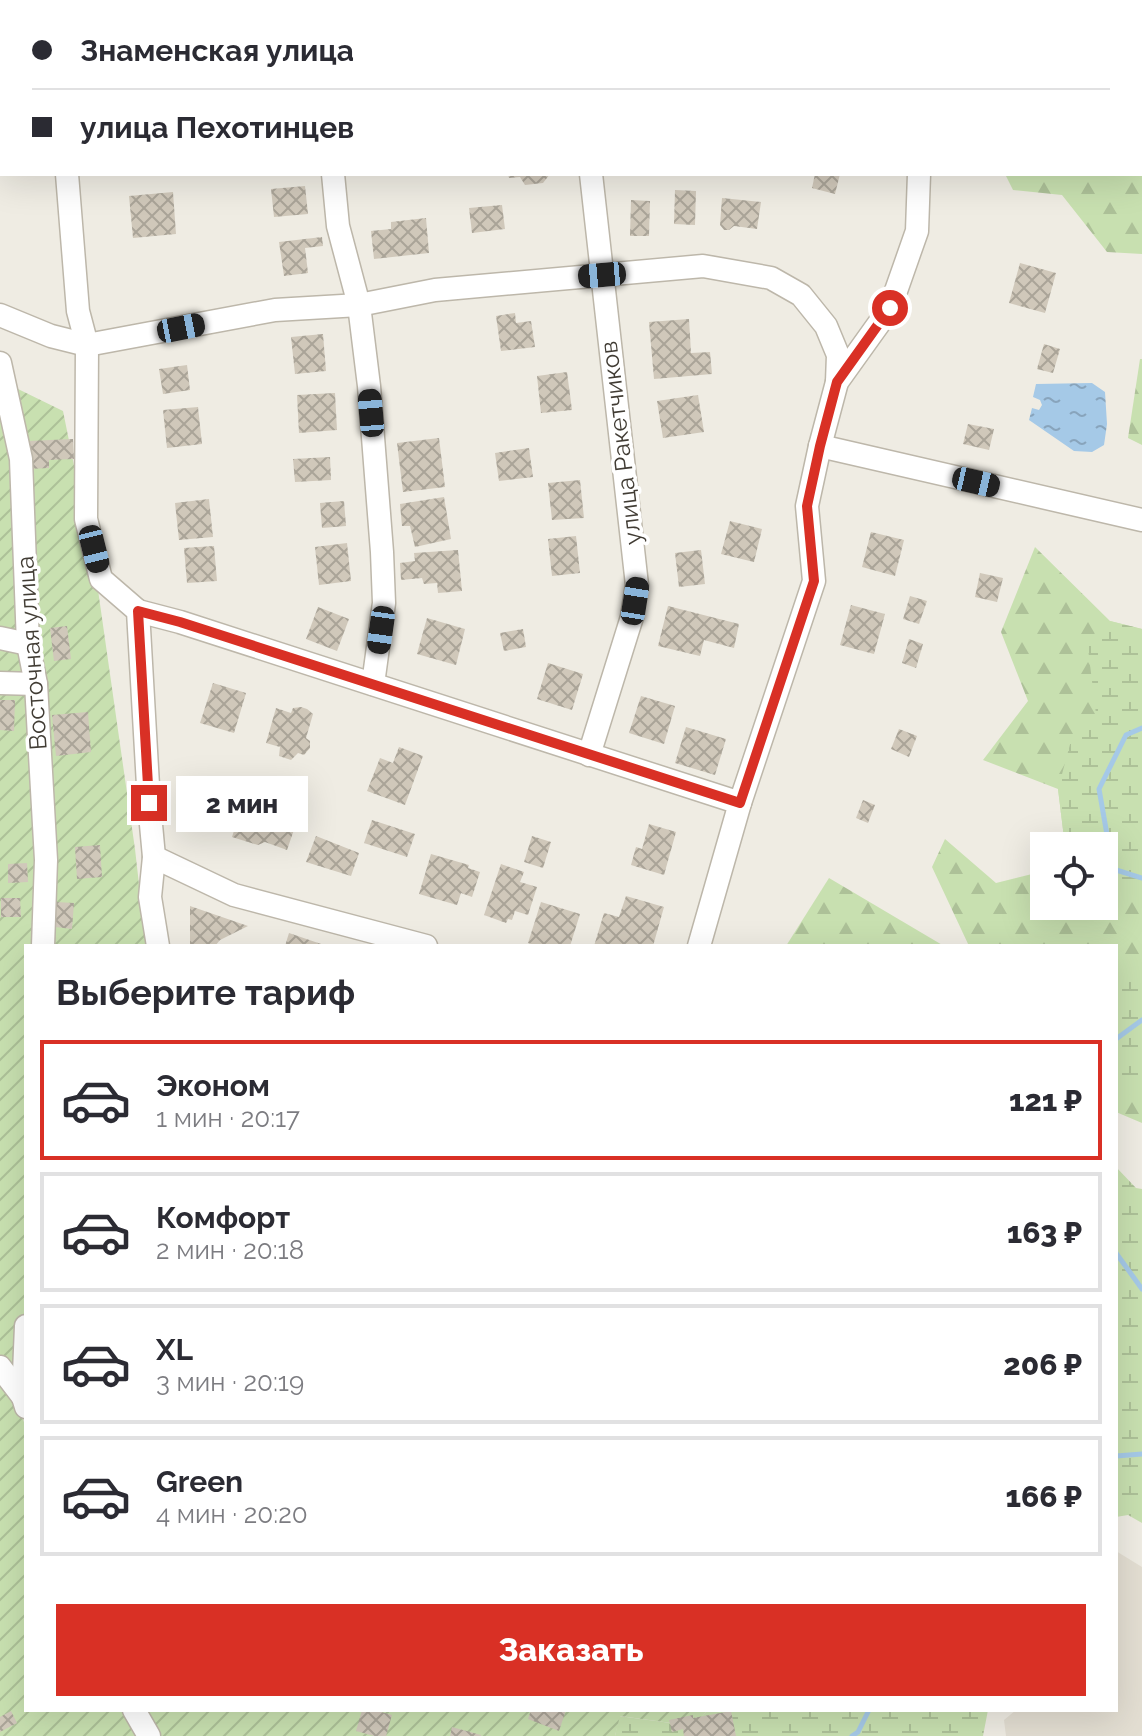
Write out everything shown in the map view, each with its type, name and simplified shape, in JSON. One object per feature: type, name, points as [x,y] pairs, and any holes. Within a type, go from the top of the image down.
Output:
[{"type":"street","points":[[67,176],[78,311],[87,345],[86,519],[101,579],[138,611],[740,803]]},
{"type":"street","points":[[333,176],[338,226],[359,305],[369,386],[384,603],[373,684]]},
{"type":"street","name":"улица Ракетчиков","points":[[589,755],[632,617],[637,585],[591,176]]},
{"type":"street","points":[[837,382],[890,308],[917,231],[919,176]]},
{"type":"street","points":[[0,315],[51,336],[87,345],[275,310],[359,305],[435,290],[703,266],[771,278],[801,295],[826,326],[838,355],[837,382],[807,506],[814,581],[740,803],[700,944]]},
{"type":"street","name":"Восточная улица","points":[[0,363],[28,644],[36,684],[46,860],[43,944]]},
{"type":"street","points":[[820,446],[1142,520]]},
{"type":"street","points":[[138,611],[154,857],[150,897],[158,944]]},
{"type":"street","points":[[0,638],[28,644]]},
{"type":"street","points":[[0,683],[36,684]]},
{"type":"street","points":[[154,857],[234,895],[418,944]]},
{"type":"street","points":[[0,1367],[24,1402]]},
{"type":"street","points":[[135,1712],[149,1736]]},
{"type":"shaded area","points":[[1118,1552],[1142,1567],[1142,1736],[1006,1736],[1004,1720],[1014,1712],[1118,1712]]},
{"type":"green space","points":[[1006,176],[1142,176],[1142,254],[1107,252],[1062,195],[1013,190]]},
{"type":"green space","points":[[1142,359],[1142,445],[1128,438]]},
{"type":"green space","points":[[0,361],[18,389],[63,411],[95,569],[146,944],[24,944],[24,1410],[21,1411],[24,1422],[24,1712],[706,1712],[693,1726],[620,1716],[615,1736],[0,1736]]},
{"type":"green space","points":[[1035,547],[1110,621],[1142,629],[1142,1123],[1118,1113],[1118,944],[968,944],[932,867],[945,839],[996,883],[1030,874],[1030,920],[1118,920],[1118,832],[1063,832],[1058,789],[983,760],[1028,701],[1001,632]]},
{"type":"green space","points":[[1110,621],[1142,629],[1142,888],[1118,882],[1118,832],[1063,832],[1058,789],[1072,737],[1096,714],[1087,640]]},
{"type":"green space","points":[[829,878],[941,944],[787,944]]},
{"type":"green space","points":[[1118,975],[1142,979],[1142,1089],[1118,1099]]},
{"type":"green space","points":[[1118,1169],[1136,1188],[1142,1189],[1142,1523],[1128,1515],[1118,1517]]},
{"type":"green space","points":[[706,1712],[988,1712],[983,1736],[615,1736],[619,1716],[693,1726]]},
{"type":"water","points":[[1092,383],[1105,392],[1107,424],[1104,445],[1092,452],[1074,451],[1029,420],[1032,408],[1039,410],[1042,405],[1040,400],[1033,397],[1036,384]]},
{"type":"building","points":[[508,176],[548,176],[543,183],[525,185],[520,177]]},
{"type":"building","points":[[815,176],[840,176],[835,194],[812,188]]},
{"type":"building","points":[[305,186],[308,214],[274,217],[271,189]]},
{"type":"building","points":[[675,190],[696,191],[695,225],[674,224]]},
{"type":"building","points":[[173,192],[176,234],[133,238],[129,196]]},
{"type":"building","points":[[722,198],[761,202],[757,229],[734,226],[724,230],[720,225]]},
{"type":"building","points":[[631,200],[650,201],[649,236],[630,236]]},
{"type":"building","points":[[502,205],[505,229],[472,233],[469,208]]},
{"type":"building","points":[[426,218],[429,253],[374,259],[371,231],[391,229],[391,222]]},
{"type":"building","points":[[322,237],[323,246],[305,248],[308,273],[284,276],[279,242]]},
{"type":"building","points":[[1020,263],[1056,273],[1045,313],[1009,303]]},
{"type":"building","points":[[515,313],[516,323],[531,321],[535,347],[501,351],[496,316]]},
{"type":"building","points":[[689,319],[691,353],[710,352],[712,374],[654,379],[649,322]]},
{"type":"building","points":[[323,334],[326,371],[295,374],[291,337]]},
{"type":"building","points":[[1044,344],[1060,349],[1053,373],[1037,369]]},
{"type":"building","points":[[187,365],[190,390],[163,394],[159,369]]},
{"type":"building","points":[[567,372],[572,410],[541,413],[537,376]]},
{"type":"building","points":[[335,393],[337,430],[299,433],[297,395]]},
{"type":"building","points":[[698,395],[704,432],[663,438],[657,401]]},
{"type":"building","points":[[198,407],[202,444],[167,448],[163,410]]},
{"type":"building","points":[[968,424],[994,429],[989,450],[963,444]]},
{"type":"building","points":[[439,438],[445,487],[403,492],[397,443]]},
{"type":"building","points":[[73,439],[74,459],[49,460],[49,468],[29,469],[28,441]]},
{"type":"building","points":[[529,448],[533,477],[499,481],[495,453]]},
{"type":"building","points":[[330,457],[331,480],[295,482],[293,459]]},
{"type":"building","points":[[580,480],[584,518],[552,520],[548,483]]},
{"type":"building","points":[[444,497],[451,539],[415,547],[410,526],[402,526],[400,504]]},
{"type":"building","points":[[209,499],[213,537],[179,540],[175,503]]},
{"type":"building","points":[[344,501],[346,526],[322,528],[320,503]]},
{"type":"building","points":[[730,521],[762,529],[754,562],[721,554]]},
{"type":"building","points":[[871,532],[904,540],[895,576],[862,567]]},
{"type":"building","points":[[576,536],[580,573],[552,576],[548,539]]},
{"type":"building","points":[[347,543],[351,581],[319,585],[315,547]]},
{"type":"building","points":[[214,546],[217,581],[187,583],[184,548]]},
{"type":"building","points":[[458,550],[462,591],[438,593],[437,583],[424,584],[422,578],[401,580],[400,563],[415,561],[414,553]]},
{"type":"building","points":[[701,550],[705,584],[679,587],[675,553]]},
{"type":"building","points":[[980,573],[1003,578],[997,602],[975,597]]},
{"type":"building","points":[[910,596],[927,601],[919,624],[903,619]]},
{"type":"building","points":[[851,605],[885,614],[874,654],[840,645]]},
{"type":"building","points":[[668,606],[739,624],[734,648],[704,640],[700,656],[658,646]]},
{"type":"building","points":[[318,607],[349,619],[337,651],[306,639]]},
{"type":"building","points":[[427,618],[465,629],[456,665],[417,654]]},
{"type":"building","points":[[67,626],[71,659],[54,661],[50,628]]},
{"type":"building","points":[[523,629],[526,647],[504,651],[500,633]]},
{"type":"building","points":[[909,639],[923,644],[916,668],[902,663]]},
{"type":"building","points":[[548,663],[583,674],[572,710],[537,699]]},
{"type":"building","points":[[213,683],[246,693],[234,733],[200,723]]},
{"type":"building","points":[[641,696],[675,706],[664,744],[629,733]]},
{"type":"building","points":[[0,700],[15,700],[14,731],[0,730]]},
{"type":"building","points":[[301,707],[313,714],[306,738],[310,741],[310,748],[304,755],[298,753],[291,760],[279,756],[280,747],[266,743],[276,708],[291,713],[293,708]]},
{"type":"building","points":[[88,712],[91,752],[56,756],[52,715]]},
{"type":"building","points":[[686,727],[726,739],[715,775],[675,763]]},
{"type":"building","points":[[899,729],[917,736],[909,757],[891,749]]},
{"type":"building","points":[[399,747],[423,756],[405,805],[367,791],[380,758],[393,763]]},
{"type":"building","points":[[200,789],[222,796],[212,826],[190,819],[193,811],[187,802],[197,799]]},
{"type":"building","points":[[863,800],[875,805],[868,823],[856,818]]},
{"type":"building","points":[[242,806],[263,808],[271,816],[296,824],[287,850],[265,842],[258,845],[232,837]]},
{"type":"building","points":[[372,820],[415,834],[407,857],[364,843]]},
{"type":"building","points":[[649,824],[676,832],[664,875],[631,865],[636,847],[642,849]]},
{"type":"building","points":[[316,836],[359,853],[351,876],[306,862]]},
{"type":"building","points":[[532,836],[551,842],[543,868],[524,862]]},
{"type":"building","points":[[100,845],[102,877],[77,879],[75,847]]},
{"type":"building","points":[[431,854],[469,865],[468,868],[480,872],[472,897],[461,893],[457,905],[419,894]]},
{"type":"building","points":[[27,863],[28,882],[8,883],[8,864]]},
{"type":"building","points":[[501,864],[524,872],[520,882],[537,887],[528,915],[515,911],[512,920],[508,919],[506,923],[484,915]]},
{"type":"building","points":[[626,896],[664,907],[654,944],[595,944],[604,913],[619,917]]},
{"type":"building","points":[[1,898],[20,898],[21,917],[1,917]]},
{"type":"building","points":[[56,902],[74,903],[72,929],[55,927]]},
{"type":"building","points":[[541,902],[580,914],[571,944],[528,943]]},
{"type":"building","points":[[190,906],[248,926],[217,944],[190,944]]},
{"type":"building","points":[[289,933],[321,944],[286,944]]},
{"type":"building","points":[[11,1711],[17,1723],[0,1732],[0,1717]]},
{"type":"building","points":[[361,1712],[392,1715],[386,1736],[356,1731]]},
{"type":"building","points":[[530,1712],[565,1712],[559,1731],[528,1719]]},
{"type":"building","points":[[731,1712],[736,1736],[684,1736],[683,1729],[672,1732],[669,1720],[693,1715],[693,1718]]},
{"type":"building","points":[[452,1727],[481,1735],[481,1736],[450,1736]]},
{"type":"waterway","points":[[1142,728],[1126,735],[1099,789],[1113,869],[1142,878]]},
{"type":"waterway","points":[[1118,1038],[1142,1020]]},
{"type":"waterway","points":[[1118,1256],[1142,1289]]},
{"type":"waterway","points":[[1118,1456],[1142,1454]]},
{"type":"waterway","points":[[852,1736],[858,1732],[868,1712]]},
{"type":"route","points":[[149,803],[138,611],[740,803],[814,581],[807,506],[837,382],[890,308]]}]
